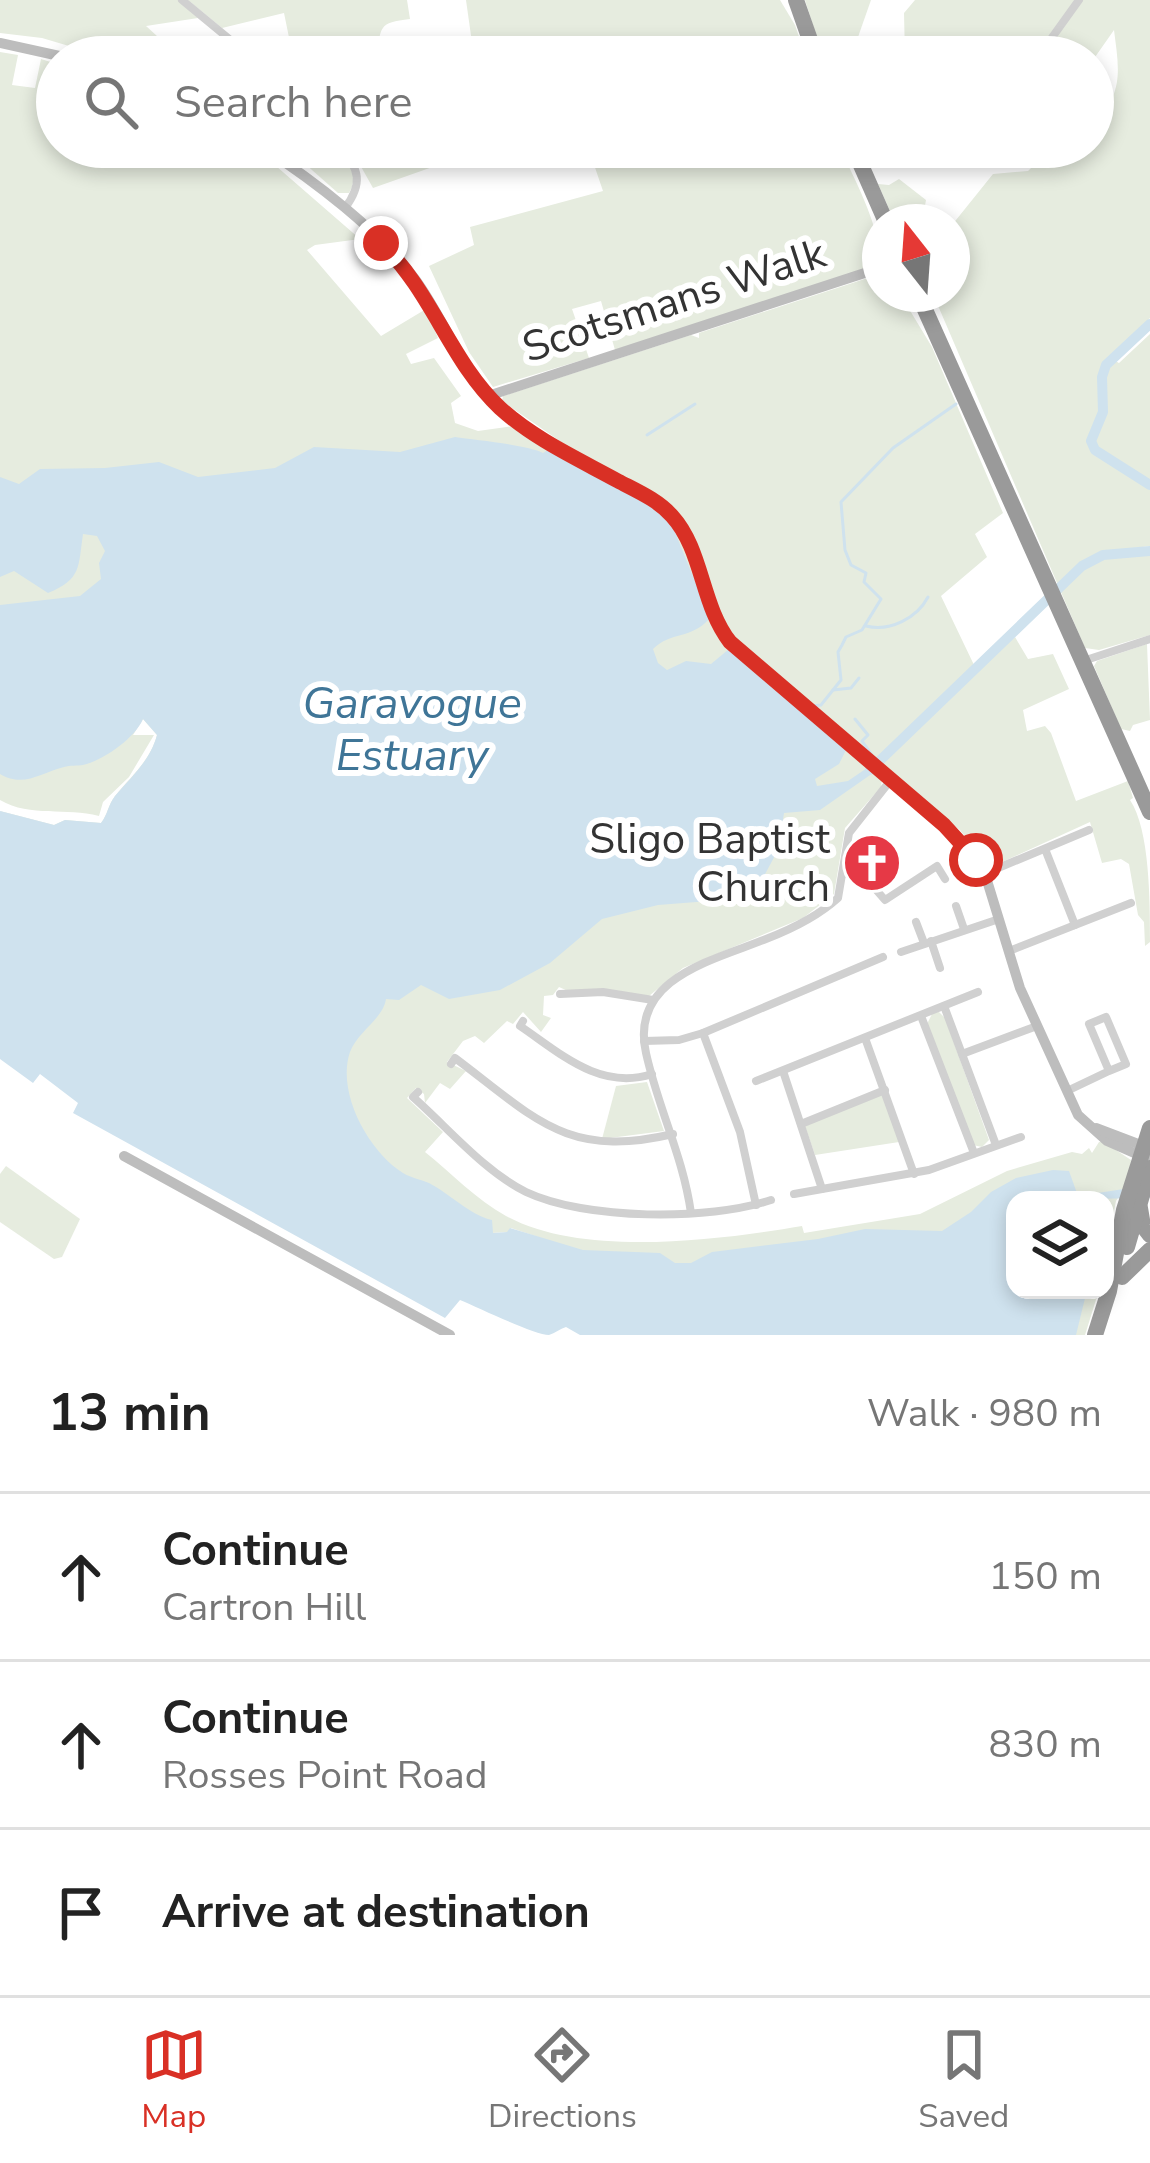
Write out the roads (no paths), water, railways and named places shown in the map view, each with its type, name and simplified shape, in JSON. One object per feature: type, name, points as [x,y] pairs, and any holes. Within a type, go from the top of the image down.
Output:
[{"type":"highway","points":[[796,0],[809,36]]},
{"type":"highway","points":[[862,168],[878,204]]},
{"type":"highway","points":[[926,312],[1150,812]]},
{"type":"highway","points":[[1105,1335],[1143,1226],[1140,1202],[1148,1151]]},
{"type":"highway","points":[[1095,1335],[1109,1292],[1138,1247],[1148,1151]]},
{"type":"main road","points":[[0,43],[36,51]]},
{"type":"main road","points":[[290,168],[344,209],[413,276],[488,396],[538,436],[671,514],[683,533],[717,623],[730,642],[944,825],[976,860],[1036,1026],[1078,1115],[1092,1128],[1148,1151]]},
{"type":"main road","name":"Scotsmans Walk","points":[[488,396],[862,274]]},
{"type":"main road","points":[[124,1156],[450,1335]]},
{"type":"street","points":[[182,0],[226,36]]},
{"type":"street","points":[[1052,36],[1079,0]]},
{"type":"street","points":[[344,209],[359,182],[356,168]]},
{"type":"street","points":[[1082,661],[1150,639]]},
{"type":"street","points":[[840,895],[850,829],[890,781]]},
{"type":"street","points":[[991,872],[1089,830]]},
{"type":"street","points":[[1045,849],[1075,926]]},
{"type":"street","points":[[843,873],[865,877],[885,900],[937,866],[945,879]]},
{"type":"street","points":[[691,1213],[674,1134],[644,1041],[646,1014],[653,1000],[678,975],[788,930],[824,910],[865,877]]},
{"type":"street","points":[[1010,951],[1130,903]]},
{"type":"street","points":[[956,906],[964,928]]},
{"type":"street","points":[[901,952],[999,919]]},
{"type":"street","points":[[916,922],[940,968]]},
{"type":"street","points":[[644,1041],[679,1040],[703,1033],[883,957]]},
{"type":"street","points":[[560,994],[603,992],[653,1000]]},
{"type":"street","points":[[756,1081],[978,992]]},
{"type":"street","points":[[944,1006],[996,1145]]},
{"type":"street","points":[[921,1016],[974,1154]]},
{"type":"street","points":[[1066,1091],[1126,1064],[1106,1017],[1090,1024],[1109,1071]]},
{"type":"street","points":[[523,1021],[520,1025],[584,1069],[612,1079],[652,1074]]},
{"type":"street","points":[[962,1054],[1036,1026]]},
{"type":"street","points":[[703,1033],[740,1132],[756,1205]]},
{"type":"street","points":[[865,1038],[914,1174]]},
{"type":"street","points":[[451,1064],[455,1058],[562,1134],[601,1144],[674,1134]]},
{"type":"street","points":[[783,1071],[822,1189]]},
{"type":"street","points":[[801,1124],[885,1090]]},
{"type":"street","points":[[418,1091],[412,1097],[523,1191],[555,1203],[629,1213],[691,1213],[771,1199]]},
{"type":"street","points":[[794,1194],[914,1174],[1021,1137]]},
{"type":"water","name":"Garavogue Estuary","points":[[455,437],[543,453],[549,449],[626,490],[670,520],[710,618],[696,630],[653,649],[658,663],[667,670],[686,661],[711,664],[729,649],[846,750],[839,764],[815,779],[817,786],[848,781],[867,768],[873,773],[820,810],[784,813],[778,850],[756,891],[735,899],[658,905],[602,919],[550,963],[500,990],[449,999],[421,985],[399,1000],[386,999],[350,1052],[347,1068],[352,1103],[378,1151],[403,1173],[492,1220],[493,1233],[510,1228],[583,1250],[660,1253],[675,1263],[691,1263],[712,1252],[865,1229],[942,1231],[1016,1178],[1069,1171],[1076,1191],[1006,1191],[1006,1299],[1085,1299],[1076,1335],[580,1335],[566,1327],[549,1335],[460,1300],[445,1318],[73,1113],[78,1103],[40,1074],[33,1083],[0,1059],[0,811],[54,825],[65,820],[101,823],[157,735],[143,719],[126,741],[91,762],[24,780],[0,774],[0,605],[80,596],[101,579],[99,563],[105,551],[97,536],[83,534],[73,577],[48,593],[14,571],[0,577],[0,477],[19,484],[40,469],[159,462],[198,477],[275,468],[314,447],[400,452]]},
{"type":"water","name":"Garavogue Estuary","points":[[1150,1185],[1150,1198],[1114,1199],[1111,1191]]},
{"type":"waterway","points":[[1150,324],[1106,365],[1103,412],[1091,441],[1095,450],[1150,485]]},
{"type":"waterway","points":[[647,435],[695,404]]},
{"type":"waterway","points":[[812,706],[821,705],[841,680],[838,652],[846,637],[862,630],[881,599],[864,582],[866,573],[851,565],[841,502],[893,448],[956,404]]},
{"type":"waterway","points":[[870,770],[1082,566],[1103,555],[1150,551]]},
{"type":"waterway","points":[[866,626],[902,622],[928,597]]},
{"type":"waterway","points":[[833,690],[851,688],[859,678]]},
{"type":"waterway","points":[[855,719],[868,735],[862,741],[877,762]]},
{"type":"place","name":"Sligo Baptist Church","points":[[872,863]]}]
